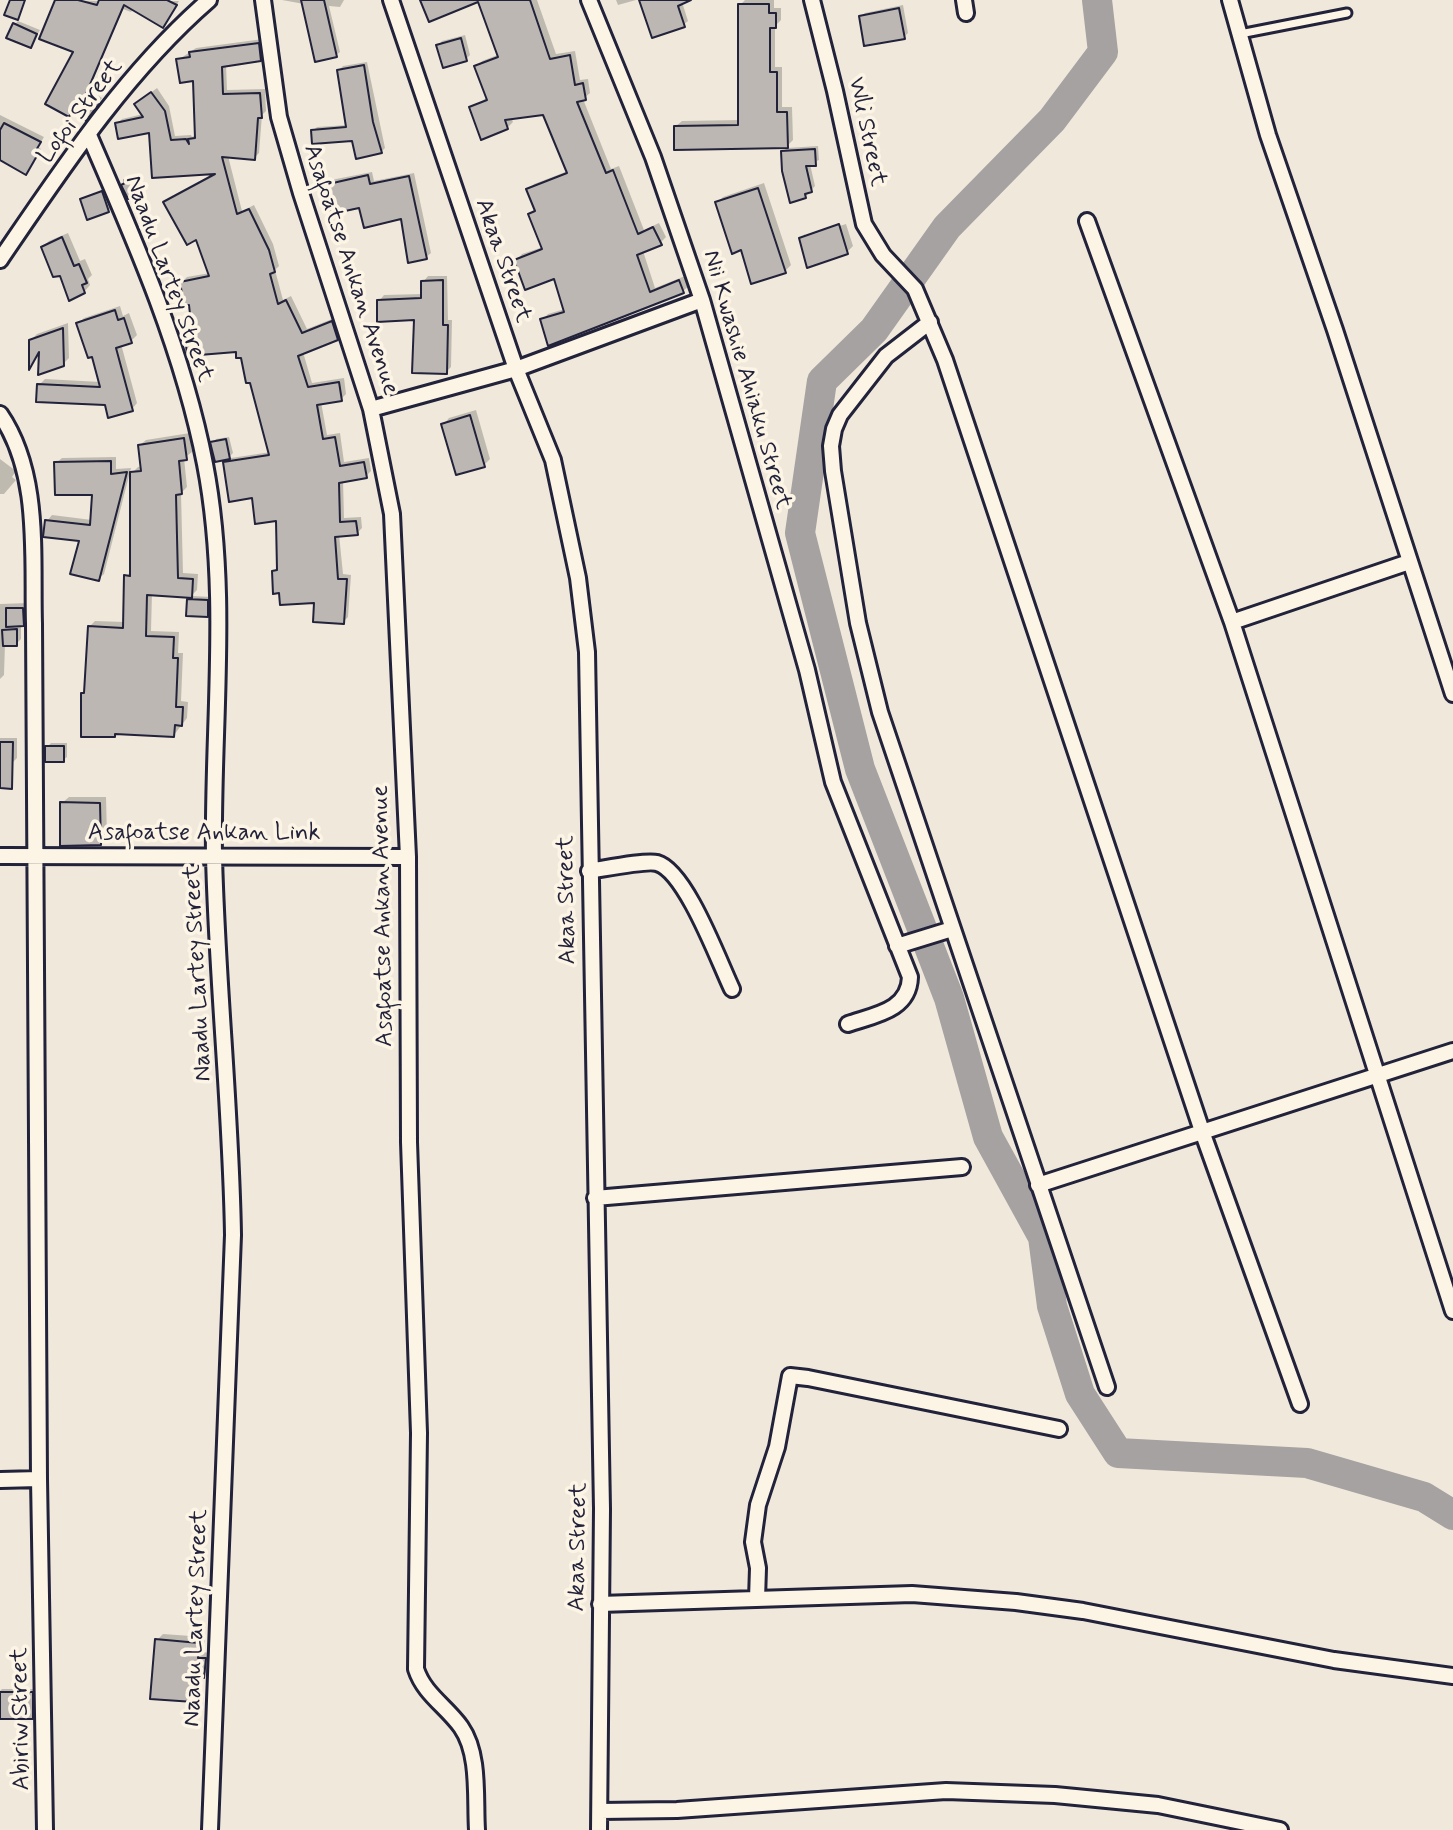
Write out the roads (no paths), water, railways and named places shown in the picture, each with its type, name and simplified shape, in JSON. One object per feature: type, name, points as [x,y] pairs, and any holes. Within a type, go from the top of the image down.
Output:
[{"type":"street","name":"Lofoi Street","points":[[0,260],[89,135],[149,58],[209,0]]},
{"type":"street","name":"Asafoatse Ankan Avenue","points":[[263,0],[279,117],[371,409],[392,514],[408,857],[409,1142],[419,1433],[416,1669],[421,1684],[467,1736],[472,1752],[477,1830]]},
{"type":"street","name":"Akaa Street","points":[[391,0],[516,369],[553,460],[578,578],[587,652],[602,1450],[599,1830]]},
{"type":"street","name":"Nii Kwashie Ahiaku Street","points":[[589,0],[653,157],[702,300],[807,670],[833,782],[904,943],[910,990],[902,1002],[848,1024]]},
{"type":"street","name":"Wli Street","points":[[812,0],[864,224],[873,241],[915,289],[930,322],[962,409],[1203,1134],[1300,1404]]},
{"type":"street","points":[[1230,0],[1268,135],[1453,694]]},
{"type":"street","name":"Naadu Lartey Street","points":[[89,135],[171,336],[205,465],[213,530],[217,607],[214,856],[232,1162],[233,1235],[210,1830]]},
{"type":"street","points":[[1087,221],[1232,622],[1453,1311]]},
{"type":"street","points":[[371,409],[516,369],[702,300]]},
{"type":"street","points":[[930,322],[886,356],[840,415],[834,429],[831,446],[858,623],[880,712],[946,931],[1107,1387]]},
{"type":"street","name":"Abiriw Street","points":[[0,414],[10,428],[25,471],[31,507],[45,1830]]},
{"type":"street","points":[[1232,622],[1409,562]]},
{"type":"street","name":"Asafoatse Ankan Link","points":[[0,856],[408,857]]},
{"type":"street","points":[[589,871],[656,862],[667,868],[689,896],[732,989]]},
{"type":"street","points":[[904,943],[946,931]]},
{"type":"street","points":[[1038,1185],[1453,1051]]},
{"type":"street","points":[[595,1198],[962,1167]]},
{"type":"street","points":[[757,1599],[758,1568],[753,1542],[758,1505],[777,1447],[790,1376],[1059,1429]]},
{"type":"street","points":[[0,1480],[39,1479]]},
{"type":"street","points":[[600,1604],[912,1594],[1016,1602],[1083,1611],[1334,1660],[1453,1676]]},
{"type":"street","points":[[600,1811],[677,1810],[946,1791],[1055,1795],[1158,1805],[1280,1830]]},
{"type":"lane","points":[[1240,34],[1347,13]]},
{"type":"waterway","points":[[1097,0],[1103,52],[1052,120],[947,227],[874,330],[822,381],[800,533],[860,769],[949,998],[988,1137],[1043,1237],[1052,1306],[1080,1394],[1118,1453],[1307,1463],[1424,1497],[1453,1515]]}]
